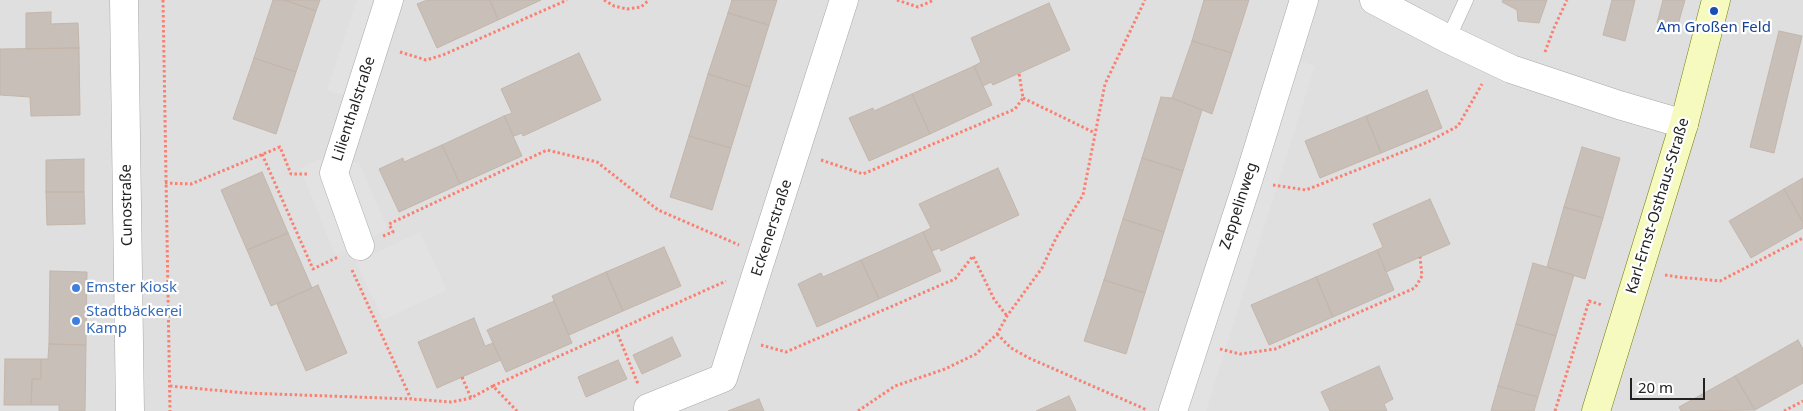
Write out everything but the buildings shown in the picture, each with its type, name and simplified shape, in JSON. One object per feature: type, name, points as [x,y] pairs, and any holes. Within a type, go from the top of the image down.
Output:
[{"type":"main road","name":"Karl-Ernst-Osthaus-Straße","points":[[1596,411],[1684,124],[1716,0]]},
{"type":"street","name":"Cunostraße","points":[[124,0],[130,411]]},
{"type":"street","name":"Lilienthalstraße","points":[[353,250],[334,173],[390,0]]},
{"type":"street","name":"Eckenerstraße","points":[[648,408],[723,378],[844,0]]},
{"type":"street","name":"Zeppelinweg","points":[[1173,411],[1248,181],[1304,0]]},
{"type":"street","points":[[1374,0],[1492,61],[1536,78],[1684,124]]},
{"type":"lane","points":[[1448,39],[1466,0]]},
{"type":"path","points":[[163,0],[170,411]]},
{"type":"path","points":[[375,45],[426,60],[443,55],[566,0]]},
{"type":"path","points":[[604,0],[614,6],[627,9],[641,7],[649,0]]},
{"type":"path","points":[[897,0],[918,6],[934,0]]},
{"type":"path","points":[[858,411],[895,386],[945,369],[976,354],[996,334],[1042,268],[1056,238],[1083,195],[1105,84],[1146,0]]},
{"type":"path","points":[[1536,78],[1554,28],[1567,0]]},
{"type":"path","points":[[1248,181],[1306,190],[1428,142],[1458,126],[1483,82],[1492,61]]},
{"type":"path","points":[[796,153],[863,174],[1016,109],[1023,98],[1019,73]]},
{"type":"path","points":[[1023,98],[1095,133]]},
{"type":"path","points":[[165,183],[191,184],[280,147],[291,174],[334,173]]},
{"type":"path","points":[[262,154],[313,269],[393,232],[389,224],[547,150],[597,162],[658,210],[762,260]]},
{"type":"path","points":[[1638,269],[1678,277],[1720,281],[1803,238]]},
{"type":"path","points":[[353,250],[411,399]]},
{"type":"path","points":[[737,337],[786,352],[955,279],[974,256],[994,299],[1007,316]]},
{"type":"path","points":[[1195,344],[1240,354],[1275,349],[1415,288],[1422,276],[1420,257]]},
{"type":"path","points":[[170,386],[246,392],[451,402],[471,398],[762,260]]},
{"type":"path","points":[[1555,411],[1588,301],[1625,312]]},
{"type":"path","points":[[616,330],[648,408]]},
{"type":"path","points":[[996,334],[1012,348],[1029,358],[1150,411]]},
{"type":"path","points":[[462,377],[471,398]]},
{"type":"path","points":[[493,386],[517,411]]},
{"type":"path","points":[[1784,411],[1803,401]]},
{"type":"shaded area","points":[[0,0],[1803,0],[1803,411],[0,411]]},
{"type":"shaded area","points":[[357,0],[389,0],[357,100],[327,90]]},
{"type":"shaded area","points":[[1294,59],[1315,66],[1206,411],[1183,411]]},
{"type":"shaded area","points":[[325,157],[359,163],[388,229],[335,255],[300,168]]},
{"type":"shaded area","points":[[420,232],[447,290],[383,320],[356,262]]},
{"type":"place","name":"Am Großen Feld","points":[[1714,11]]},
{"type":"place","name":"Emster Kiosk","points":[[76,288]]},
{"type":"place","name":"Stadtbäckerei Kamp","points":[[76,321]]}]
